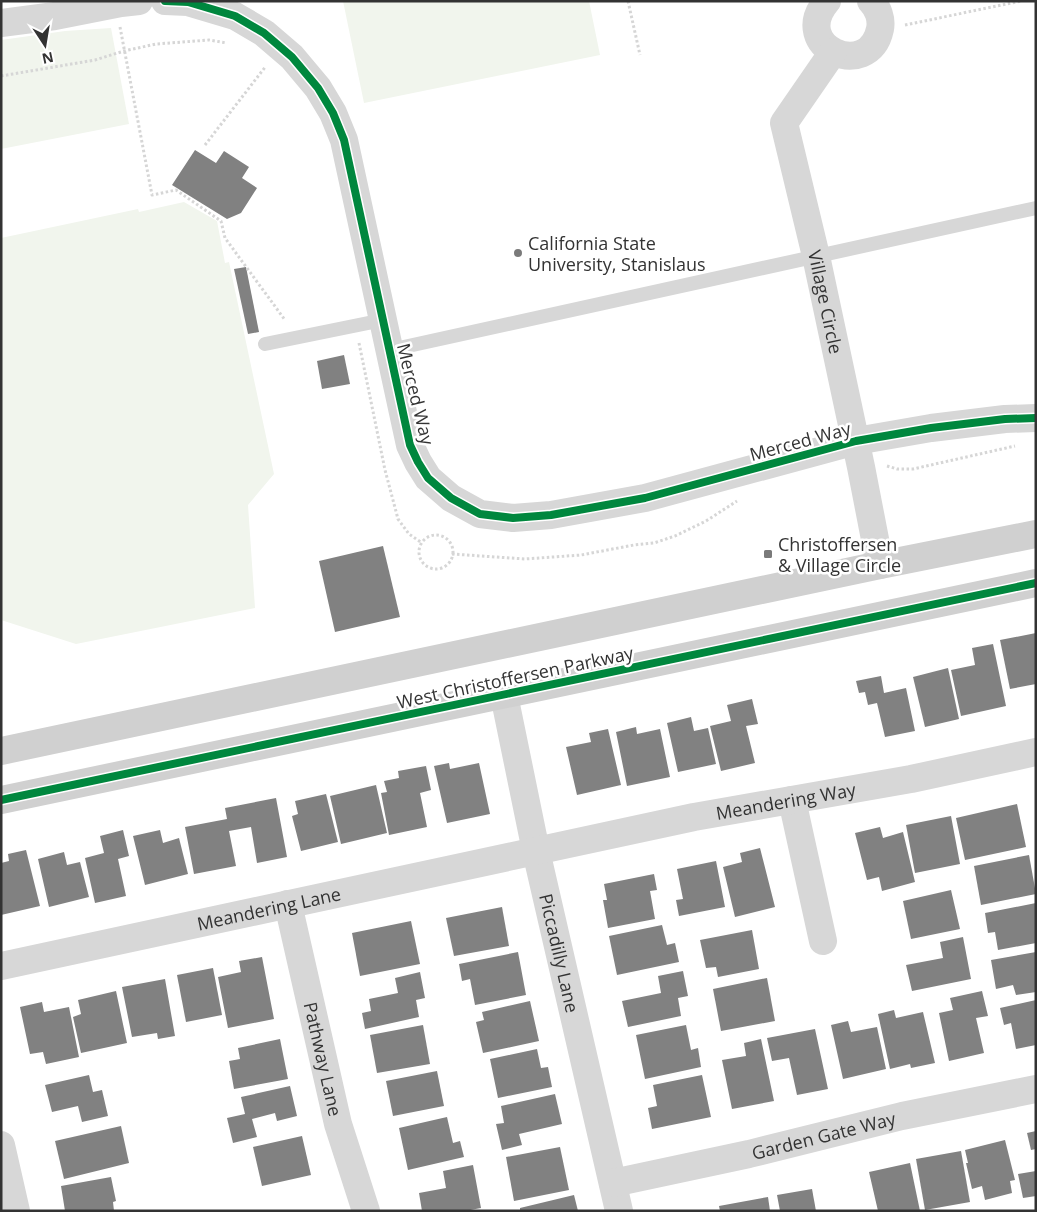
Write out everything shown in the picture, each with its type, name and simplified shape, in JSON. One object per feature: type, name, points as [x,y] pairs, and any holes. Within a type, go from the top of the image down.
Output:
[{"type":"street","points":[[1,23],[55,16],[139,1]]},
{"type":"street","name":"Merced Way","points":[[165,1],[211,5],[235,16],[264,33],[292,57],[318,88],[333,113],[344,140],[410,445],[428,478],[451,498],[480,514],[514,518],[551,515],[645,498],[856,441],[931,428],[1005,419],[1036,418]]},
{"type":"street","points":[[827,1],[821,7],[817,17],[819,37],[825,46],[843,56],[854,56],[864,52],[873,45],[879,36],[881,26],[880,15],[871,1]]},
{"type":"street","name":"Village Circle","points":[[833,52],[784,122],[816,256],[856,441],[880,565]]},
{"type":"street","name":"West Christoffersen Parkway","points":[[1,751],[880,565],[1036,534]]},
{"type":"street","name":"West Christoffersen Parkway","points":[[1,800],[1036,583]]},
{"type":"street","name":"Piccadilly Lane","points":[[504,695],[536,851],[619,1211]]},
{"type":"street","name":"Meandering Way","points":[[536,851],[694,817],[911,779],[1036,752]]},
{"type":"street","points":[[792,800],[823,941]]},
{"type":"street","name":"Meandering Lane","points":[[1,966],[536,851]]},
{"type":"street","name":"Pathway Lane","points":[[288,904],[336,1116],[366,1211]]},
{"type":"street","name":"Garden Gate Way","points":[[613,1183],[749,1154],[902,1116],[1036,1089]]},
{"type":"street","points":[[1,1145],[16,1211]]},
{"type":"lane","points":[[390,350],[1036,208]]},
{"type":"lane","points":[[265,344],[383,320]]},
{"type":"path","points":[[628,1],[640,54]]},
{"type":"path","points":[[898,27],[1021,1]]},
{"type":"path","points":[[119,22],[152,195],[176,190],[221,221],[225,238],[298,337]]},
{"type":"path","points":[[1,76],[95,60],[156,44],[208,40],[233,43]]},
{"type":"path","points":[[205,145],[266,65]]},
{"type":"path","points":[[355,326],[385,470],[398,519],[409,534],[422,543]]},
{"type":"path","points":[[878,464],[897,469],[913,469],[1016,446]]},
{"type":"path","points":[[452,554],[525,559],[581,555],[626,546],[654,543],[675,536],[706,521],[737,501]]},
{"type":"path","points":[[432,535],[444,537],[451,545],[452,554],[449,562],[439,568],[429,567],[424,564],[419,555],[422,543],[432,535]]},
{"type":"shaded area","points":[[343,1],[589,1],[600,55],[364,103]]},
{"type":"shaded area","points":[[111,28],[129,124],[1,149],[1,40],[65,31]]},
{"type":"shaded area","points":[[184,202],[217,221],[225,263],[229,262],[274,474],[248,505],[255,608],[76,644],[1,620],[1,238],[138,209],[139,212]]},
{"type":"building","points":[[195,150],[216,163],[224,151],[249,167],[242,178],[257,188],[241,213],[227,219],[172,185]]},
{"type":"building","points":[[246,267],[259,332],[248,334],[234,269]]},
{"type":"building","points":[[344,355],[350,384],[322,389],[317,361]]},
{"type":"building","points":[[383,546],[400,617],[335,632],[319,561]]},
{"type":"building","points":[[1036,633],[1036,684],[1010,689],[1000,640]]},
{"type":"building","points":[[993,644],[1006,706],[961,716],[951,670],[975,665],[972,648]]},
{"type":"building","points":[[948,668],[959,719],[925,727],[913,677]]},
{"type":"building","points":[[881,676],[884,693],[906,688],[915,731],[885,737],[877,703],[868,705],[865,692],[859,693],[856,681]]},
{"type":"building","points":[[752,699],[758,724],[746,726],[755,763],[721,771],[710,726],[731,721],[727,705]]},
{"type":"building","points":[[691,717],[694,731],[708,728],[716,764],[678,772],[667,723]]},
{"type":"building","points":[[636,727],[637,734],[660,729],[670,777],[627,786],[616,732]]},
{"type":"building","points":[[608,729],[621,785],[577,795],[566,747],[591,742],[589,733]]},
{"type":"building","points":[[449,763],[450,769],[479,763],[490,814],[447,823],[434,766]]},
{"type":"building","points":[[426,766],[431,790],[420,793],[427,827],[389,835],[381,793],[387,792],[384,781],[399,778],[398,771]]},
{"type":"building","points":[[376,785],[387,833],[341,844],[330,796]]},
{"type":"building","points":[[326,794],[338,842],[301,851],[292,816],[298,814],[295,801]]},
{"type":"building","points":[[276,798],[287,857],[257,863],[251,827],[229,831],[236,866],[194,874],[185,827],[227,819],[225,808]]},
{"type":"building","points":[[1017,804],[1026,847],[965,860],[956,818]]},
{"type":"building","points":[[951,816],[960,864],[915,873],[906,825]]},
{"type":"building","points":[[880,827],[883,838],[903,832],[915,882],[882,891],[879,877],[867,880],[855,833]]},
{"type":"building","points":[[123,830],[129,856],[118,859],[126,896],[95,903],[85,858],[104,853],[100,836]]},
{"type":"building","points":[[160,830],[163,843],[179,838],[188,874],[145,885],[133,836]]},
{"type":"building","points":[[760,848],[775,907],[735,917],[723,867],[742,862],[740,853]]},
{"type":"building","points":[[26,850],[40,906],[1,915],[1,863],[9,861],[8,854]]},
{"type":"building","points":[[64,852],[67,865],[80,862],[89,897],[49,907],[38,859]]},
{"type":"building","points":[[1029,855],[1036,894],[981,905],[974,866]]},
{"type":"building","points":[[716,861],[725,907],[679,916],[676,900],[683,899],[677,869]]},
{"type":"building","points":[[654,874],[657,890],[650,891],[655,919],[608,928],[603,900],[607,900],[604,884]]},
{"type":"building","points":[[951,890],[960,929],[911,939],[903,901]]},
{"type":"building","points":[[1036,903],[1036,943],[998,950],[995,932],[988,933],[985,913]]},
{"type":"building","points":[[502,907],[509,946],[454,956],[446,918]]},
{"type":"building","points":[[411,921],[420,964],[360,976],[352,933]]},
{"type":"building","points":[[662,925],[667,945],[675,943],[679,962],[617,975],[609,936]]},
{"type":"building","points":[[752,930],[759,969],[718,977],[716,967],[706,968],[700,940]]},
{"type":"building","points":[[963,937],[971,979],[912,991],[906,965],[943,958],[940,942]]},
{"type":"building","points":[[518,952],[526,995],[475,1005],[470,979],[462,981],[459,964]]},
{"type":"building","points":[[1036,952],[1036,992],[1016,995],[1013,985],[996,989],[991,960]]},
{"type":"building","points":[[262,957],[274,1019],[228,1028],[218,977],[241,972],[239,961]]},
{"type":"building","points":[[213,968],[222,1015],[186,1022],[177,975]]},
{"type":"building","points":[[683,971],[688,996],[678,998],[681,1016],[628,1027],[622,1001],[661,993],[658,976]]},
{"type":"building","points":[[420,972],[425,998],[416,1000],[419,1017],[365,1029],[362,1013],[371,1011],[369,999],[398,993],[395,978]]},
{"type":"building","points":[[767,978],[775,1021],[721,1031],[713,989]]},
{"type":"building","points":[[165,979],[175,1036],[158,1039],[157,1033],[132,1037],[122,987]]},
{"type":"building","points":[[116,991],[127,1043],[81,1053],[73,1017],[81,1014],[78,1000]]},
{"type":"building","points":[[982,991],[988,1016],[976,1018],[984,1053],[949,1061],[939,1013],[953,1010],[950,998]]},
{"type":"building","points":[[1036,1000],[1036,1045],[1016,1049],[1011,1023],[1004,1025],[1000,1008]]},
{"type":"building","points":[[530,1001],[539,1041],[483,1053],[476,1022],[484,1020],[482,1012]]},
{"type":"building","points":[[42,1002],[44,1012],[69,1007],[79,1057],[46,1064],[43,1052],[30,1054],[20,1007]]},
{"type":"building","points":[[894,1010],[896,1018],[923,1012],[935,1063],[911,1068],[910,1064],[890,1069],[878,1014]]},
{"type":"building","points":[[848,1021],[851,1032],[877,1027],[886,1069],[843,1079],[831,1025]]},
{"type":"building","points":[[423,1025],[430,1064],[377,1073],[370,1035]]},
{"type":"building","points":[[686,1025],[691,1050],[698,1048],[701,1067],[645,1079],[636,1035]]},
{"type":"building","points":[[815,1029],[828,1089],[797,1095],[789,1058],[772,1061],[767,1038]]},
{"type":"building","points":[[280,1039],[288,1079],[234,1089],[229,1061],[240,1059],[238,1048]]},
{"type":"building","points":[[761,1039],[774,1101],[732,1109],[722,1060],[746,1056],[744,1043]]},
{"type":"building","points":[[537,1049],[541,1068],[548,1067],[552,1087],[498,1098],[490,1059]]},
{"type":"building","points":[[437,1071],[444,1106],[393,1116],[386,1081]]},
{"type":"building","points":[[89,1075],[93,1092],[102,1090],[108,1116],[82,1122],[78,1106],[52,1112],[45,1085]]},
{"type":"building","points":[[702,1075],[711,1117],[652,1129],[648,1108],[657,1106],[653,1085]]},
{"type":"building","points":[[290,1086],[297,1116],[277,1121],[275,1113],[252,1119],[257,1137],[233,1143],[227,1118],[245,1114],[241,1097]]},
{"type":"building","points":[[555,1094],[562,1124],[519,1134],[522,1145],[502,1150],[496,1124],[504,1123],[501,1106]]},
{"type":"building","points":[[447,1117],[453,1143],[460,1141],[464,1157],[408,1170],[399,1128]]},
{"type":"building","points":[[121,1126],[129,1163],[64,1179],[55,1141]]},
{"type":"building","points":[[1036,1131],[1036,1149],[1031,1150],[1027,1133]]},
{"type":"building","points":[[302,1136],[311,1175],[262,1186],[253,1147]]},
{"type":"building","points":[[1005,1140],[1015,1180],[1010,1181],[1012,1193],[985,1200],[982,1186],[972,1189],[965,1150]]},
{"type":"building","points":[[560,1147],[569,1190],[514,1201],[506,1157]]},
{"type":"building","points":[[961,1151],[970,1202],[925,1210],[916,1159]]},
{"type":"building","points":[[910,1163],[920,1211],[878,1211],[869,1172]]},
{"type":"building","points":[[473,1165],[481,1208],[465,1211],[422,1211],[419,1193],[446,1188],[443,1171]]},
{"type":"building","points":[[1036,1171],[1036,1196],[1023,1198],[1018,1174]]},
{"type":"building","points":[[111,1177],[116,1201],[113,1202],[114,1211],[65,1211],[61,1186]]},
{"type":"building","points":[[812,1189],[816,1211],[780,1211],[777,1195]]},
{"type":"building","points":[[574,1195],[578,1211],[520,1211],[520,1208]]},
{"type":"building","points":[[768,1197],[770,1211],[720,1211],[719,1206]]},
{"type":"cycle path","points":[[165,1],[188,2],[235,16],[264,33],[292,57],[318,88],[333,113],[344,140],[410,445],[428,478],[451,498],[480,514],[513,518],[551,515],[645,498],[856,441],[931,428],[1005,419],[1036,418]]},
{"type":"cycle path","points":[[1,800],[1036,583]]},
{"type":"place","name":"California State University, Stanislaus","points":[[518,253]]},
{"type":"place","name":"Christoffersen & Village Circle","points":[[768,554]]}]
